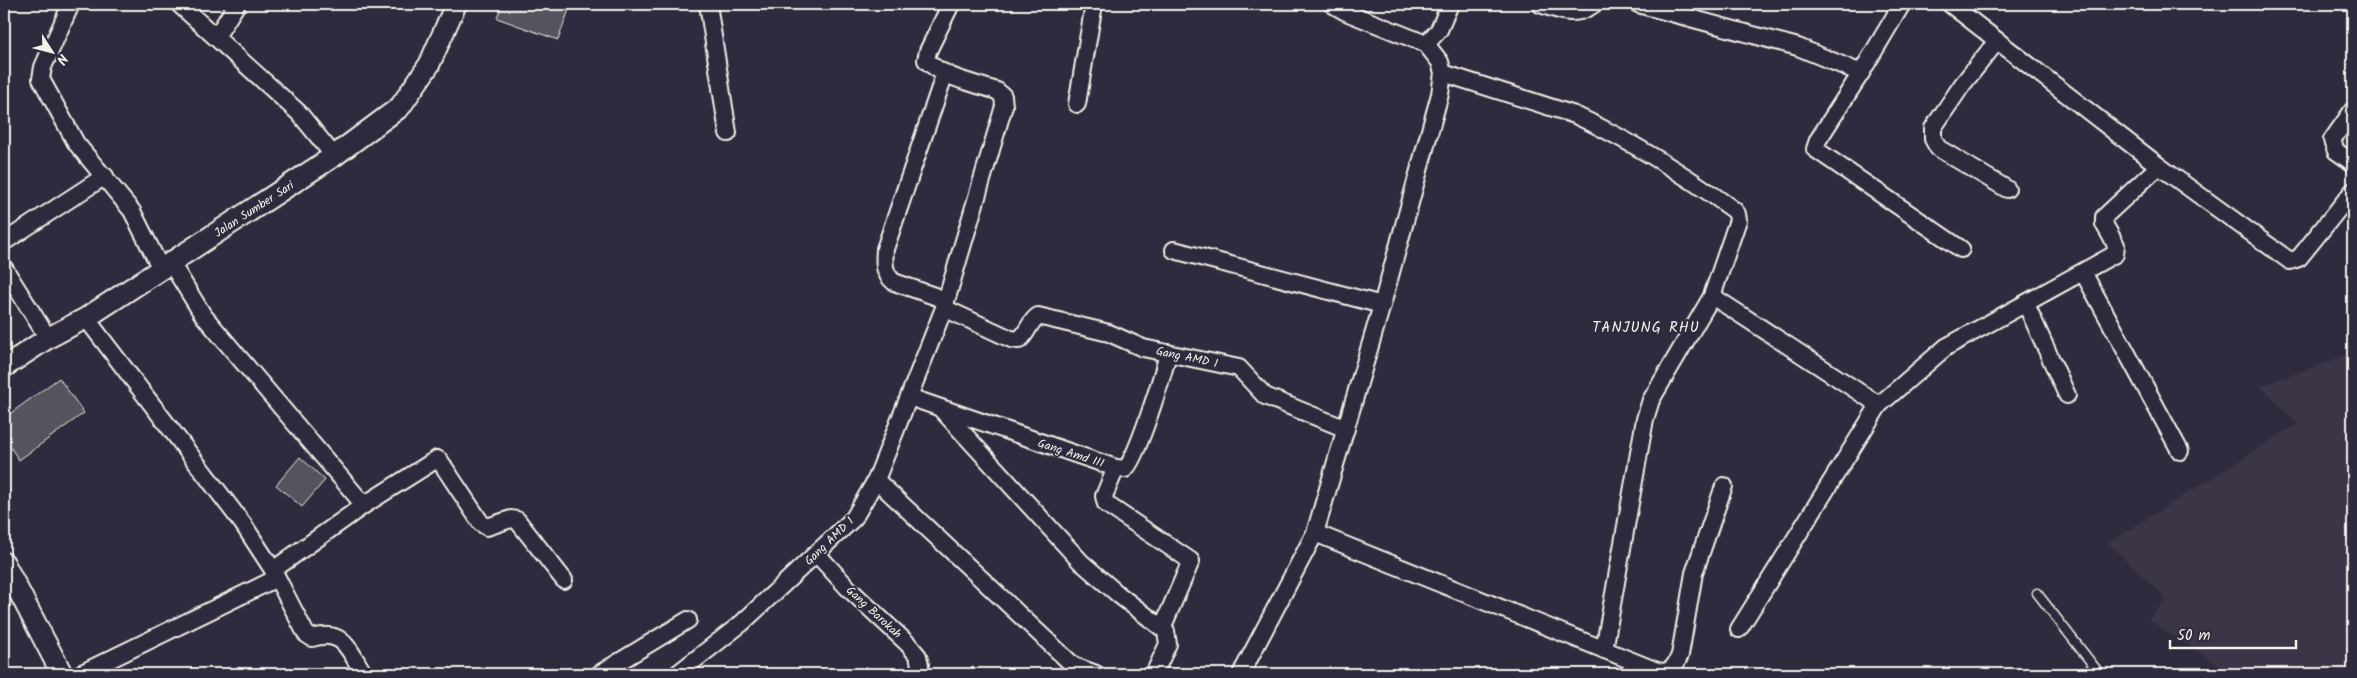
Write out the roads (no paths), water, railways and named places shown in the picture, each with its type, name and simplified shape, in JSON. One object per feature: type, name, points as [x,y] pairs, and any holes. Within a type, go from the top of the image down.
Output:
[{"type":"street","points":[[71,4],[43,67],[41,79],[76,142],[132,211],[166,266],[203,315],[364,505]]},
{"type":"street","points":[[179,4],[299,113],[334,156]]},
{"type":"street","points":[[216,38],[237,4]]},
{"type":"street","name":"Jalan Sumber Sari","points":[[4,368],[48,338],[86,318],[334,156],[400,107],[429,65],[456,4]]},
{"type":"street","points":[[708,4],[728,133]]},
{"type":"street","name":"Gang AMD 1","points":[[677,674],[742,623],[854,518],[876,480],[910,397],[945,304],[1004,106],[1003,96],[996,91],[945,73],[931,66],[926,60],[928,50],[951,4]]},
{"type":"street","points":[[1078,104],[1094,4]]},
{"type":"street","points":[[1240,674],[1315,533],[1382,305],[1440,94],[1443,73],[1440,62],[1426,44],[1346,12],[1332,4]]},
{"type":"street","points":[[1426,44],[1439,30],[1450,4]]},
{"type":"street","points":[[1540,4],[1575,13],[1585,10],[1594,4]]},
{"type":"street","points":[[1638,4],[1798,47],[1861,73]]},
{"type":"street","points":[[1902,4],[1814,149],[1961,249]]},
{"type":"street","points":[[1950,4],[2158,166],[2290,261],[2299,258],[2353,191]]},
{"type":"street","points":[[1997,41],[1962,85],[1933,128],[1933,140],[1938,148],[2007,189]]},
{"type":"street","points":[[945,73],[885,249],[884,265],[889,278],[894,282],[945,304]]},
{"type":"street","points":[[1443,73],[1575,115],[1594,124],[1659,160],[1734,210],[1737,214],[1738,220],[1712,296],[1651,400],[1645,419],[1604,650]]},
{"type":"street","points":[[2353,110],[2332,140],[2336,151],[2353,163]]},
{"type":"street","points":[[1739,629],[1879,404],[1946,347],[2083,272],[2116,251],[2116,245],[2104,221],[2105,214],[2158,166]]},
{"type":"street","points":[[4,242],[105,176]]},
{"type":"street","points":[[1174,250],[1382,305]]},
{"type":"street","points":[[4,268],[48,338]]},
{"type":"street","points":[[2083,272],[2180,451]]},
{"type":"street","points":[[1712,296],[1879,404]]},
{"type":"street","name":"Gang AMD 1","points":[[945,304],[1011,339],[1019,340],[1026,334],[1033,320],[1038,316],[1109,333],[1143,348],[1239,368],[1265,396],[1346,430]]},
{"type":"street","points":[[2026,304],[2067,395]]},
{"type":"street","points":[[86,318],[243,524],[275,574],[306,634],[312,638],[326,633],[336,635],[364,674]]},
{"type":"street","points":[[1116,468],[1124,469],[1130,464],[1168,353]]},
{"type":"street","name":"Gang Amd III","points":[[910,397],[942,410],[1116,468],[1104,496],[1106,504],[1191,560],[1163,626]]},
{"type":"street","points":[[942,410],[1081,562],[1119,596],[1163,626],[1169,639],[1154,674]]},
{"type":"street","points":[[80,674],[275,574],[364,505],[437,459],[481,523],[486,527],[511,519],[517,520],[564,580]]},
{"type":"street","points":[[876,480],[1072,670],[1096,674]]},
{"type":"street","points":[[1315,533],[1657,671],[1666,672],[1674,668],[1680,655],[1694,573],[1724,486]]},
{"type":"street","name":"Gang Barokah","points":[[817,554],[848,588],[908,644],[918,656],[920,665],[918,674]]},
{"type":"street","points":[[4,563],[62,674]]},
{"type":"street","points":[[599,674],[688,620]]},
{"type":"lane","points":[[2037,593],[2100,674]]},
{"type":"district","name":"TANJUNG RHU","points":[[1646,327]]}]
